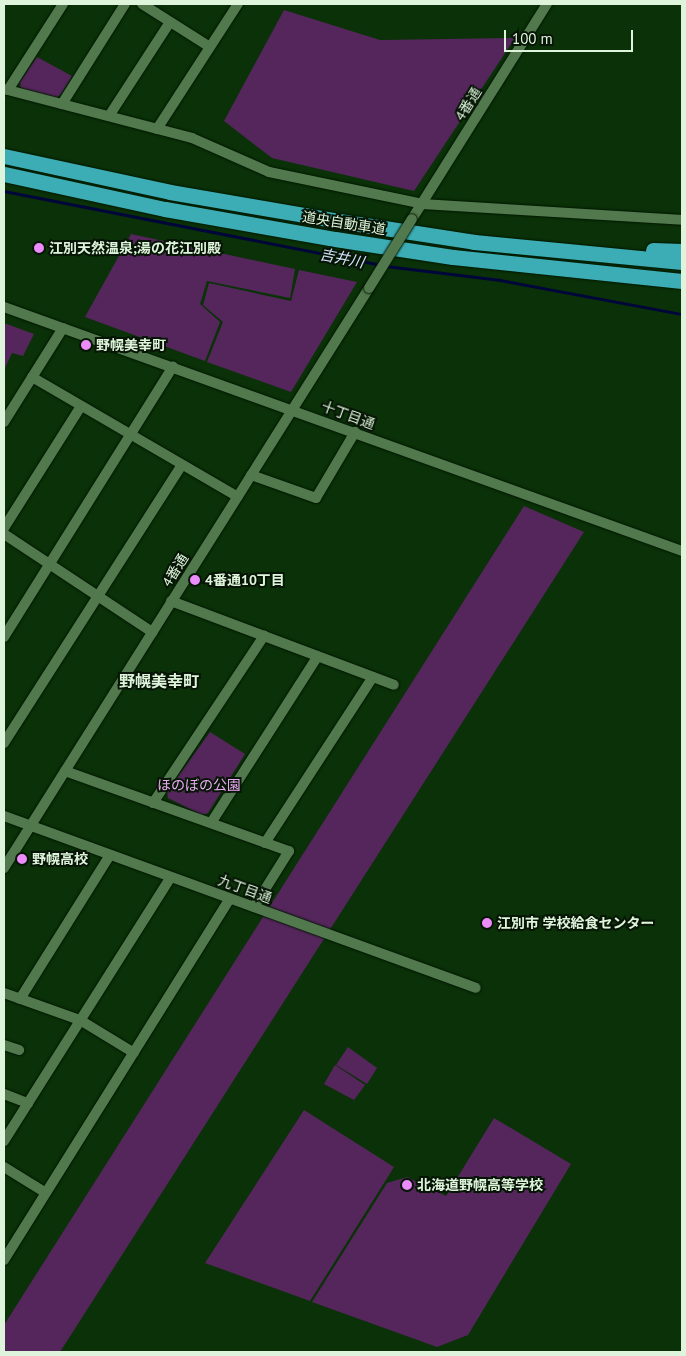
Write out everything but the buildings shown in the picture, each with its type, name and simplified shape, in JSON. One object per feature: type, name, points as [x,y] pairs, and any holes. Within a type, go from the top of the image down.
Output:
[{"type":"highway","name":"道央自動車道","points":[[4,156],[170,192],[474,242],[682,262]]},
{"type":"highway","name":"道央自動車道","points":[[4,174],[165,209],[335,239],[452,256],[682,281]]},
{"type":"highway","points":[[474,242],[682,251]]},
{"type":"street","points":[[63,4],[6,90],[192,138],[270,172],[423,204],[682,220]]},
{"type":"street","points":[[62,104],[125,4]]},
{"type":"street","points":[[142,4],[210,48]]},
{"type":"street","points":[[157,129],[238,4]]},
{"type":"street","name":"4番通","points":[[4,868],[547,4]]},
{"type":"street","points":[[109,116],[170,22]]},
{"type":"street","name":"十丁目通","points":[[4,307],[682,550]]},
{"type":"street","points":[[4,422],[63,328]]},
{"type":"street","points":[[4,637],[173,367]]},
{"type":"street","points":[[32,378],[238,497]]},
{"type":"street","points":[[4,528],[81,406]]},
{"type":"street","points":[[251,475],[316,498],[355,432]]},
{"type":"street","points":[[4,743],[182,465]]},
{"type":"street","points":[[4,534],[152,632]]},
{"type":"street","points":[[172,601],[394,685]]},
{"type":"street","points":[[153,803],[264,636]]},
{"type":"street","points":[[211,823],[318,656]]},
{"type":"street","points":[[265,843],[373,677]]},
{"type":"street","points":[[65,771],[288,851],[254,907]]},
{"type":"street","name":"九丁目通","points":[[4,816],[476,988]]},
{"type":"street","points":[[20,999],[110,855]]},
{"type":"street","points":[[4,1141],[171,877]]},
{"type":"street","points":[[4,1260],[230,899]]},
{"type":"street","points":[[4,993],[80,1020],[134,1053]]},
{"type":"street","points":[[4,1044],[19,1050]]},
{"type":"street","points":[[4,1094],[28,1103]]},
{"type":"street","points":[[4,1167],[46,1193]]},
{"type":"green space","points":[[284,10],[380,40],[515,38],[414,191],[272,158],[224,121]]},
{"type":"green space","points":[[37,57],[72,76],[61,94],[56,98],[21,88],[20,82]]},
{"type":"green space","points":[[131,234],[295,269],[290,298],[207,281],[200,304],[220,322],[205,361],[85,317]]},
{"type":"green space","points":[[299,270],[357,282],[291,392],[207,362],[223,322],[203,305],[209,283],[291,301]]},
{"type":"green space","points":[[4,323],[34,334],[23,356],[12,353],[4,370]]},
{"type":"green space","points":[[524,506],[584,532],[60,1352],[4,1352],[4,1325]]},
{"type":"green space","name":"ほのぼの公園","points":[[210,732],[245,754],[208,813],[202,815],[168,798],[167,792]]},
{"type":"green space","points":[[348,1047],[377,1068],[367,1084],[336,1065]]},
{"type":"green space","points":[[335,1065],[365,1085],[354,1100],[324,1084]]},
{"type":"green space","points":[[304,1110],[394,1167],[310,1301],[205,1263]]},
{"type":"green space","points":[[494,1118],[571,1164],[468,1335],[437,1347],[312,1302],[387,1183],[407,1177],[446,1196]]},
{"type":"waterway","name":"吉井川","points":[[4,191],[380,265]]},
{"type":"waterway","name":"吉井川","points":[[386,266],[500,280],[682,314]]},
{"type":"place","name":"江別天然温泉;湯の花江別殿","points":[[39,248]]},
{"type":"place","name":"野幌美幸町","points":[[86,345]]},
{"type":"place","name":"4番通10丁目","points":[[195,580]]},
{"type":"place","name":"野幌高校","points":[[22,859]]},
{"type":"place","name":"江別市 学校給食センター","points":[[487,923]]},
{"type":"place","name":"北海道野幌高等学校","points":[[407,1185]]},
{"type":"district","name":"野幌美幸町","points":[[159,681]]}]
